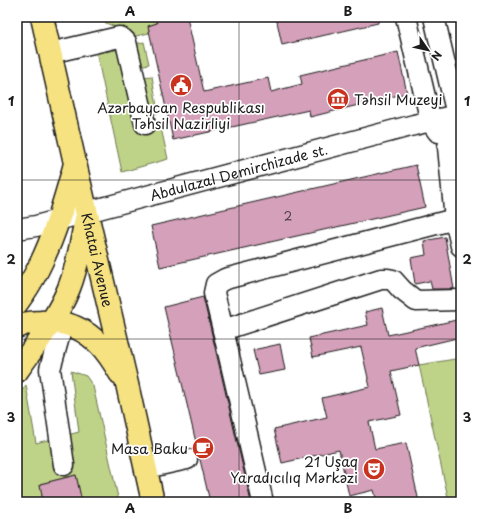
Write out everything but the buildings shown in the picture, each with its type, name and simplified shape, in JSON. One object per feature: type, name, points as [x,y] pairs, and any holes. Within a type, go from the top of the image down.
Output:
[{"type":"main road","name":"Khatai Avenue","points":[[42,17],[153,502]]},
{"type":"main road","points":[[17,303],[38,270],[49,244],[75,162]]},
{"type":"main road","points":[[17,370],[58,322],[62,304],[70,287],[78,259],[87,212]]},
{"type":"main road","points":[[17,327],[32,322],[58,322],[74,326],[89,335],[101,345],[127,384]]},
{"type":"street","points":[[406,17],[431,122],[448,147],[461,246]]},
{"type":"street","points":[[434,17],[459,115],[448,147]]},
{"type":"street","points":[[50,52],[124,38],[145,124]]},
{"type":"street","name":"Abdulazal Demirchizade st.","points":[[17,229],[36,226],[414,125],[459,115]]},
{"type":"street","points":[[263,502],[214,293],[216,284],[225,279],[458,219]]},
{"type":"street","points":[[223,330],[381,279],[393,280],[402,290],[416,301],[461,300]]},
{"type":"street","points":[[58,322],[50,369],[64,465]]},
{"type":"street","points":[[146,468],[187,459]]},
{"type":"green space","points":[[92,17],[155,17],[157,23],[148,26],[149,33],[136,36]]},
{"type":"green space","points":[[144,42],[149,64],[139,66],[134,44]]},
{"type":"green space","points":[[95,46],[104,46],[106,52],[120,49],[139,132],[161,128],[168,159],[122,172]]},
{"type":"green space","points":[[152,76],[158,113],[148,115],[142,77]]},
{"type":"green space","points":[[461,358],[461,502],[449,502],[419,365]]},
{"type":"green space","points":[[71,371],[86,376],[93,386],[119,502],[82,502],[76,475],[40,484],[43,502],[17,502],[17,398],[26,385],[36,443],[79,432]]},
{"type":"place","name":"Azərbaycan Respublikası Təhsil Nazirliyi","points":[[181,85]]},
{"type":"place","name":"Təhsil Muzeyi","points":[[338,99]]},
{"type":"place","name":"Masa Baku","points":[[203,448]]},
{"type":"place","name":"21 Uşaq Yaradıcılıq Mərkəzi","points":[[374,469]]}]
